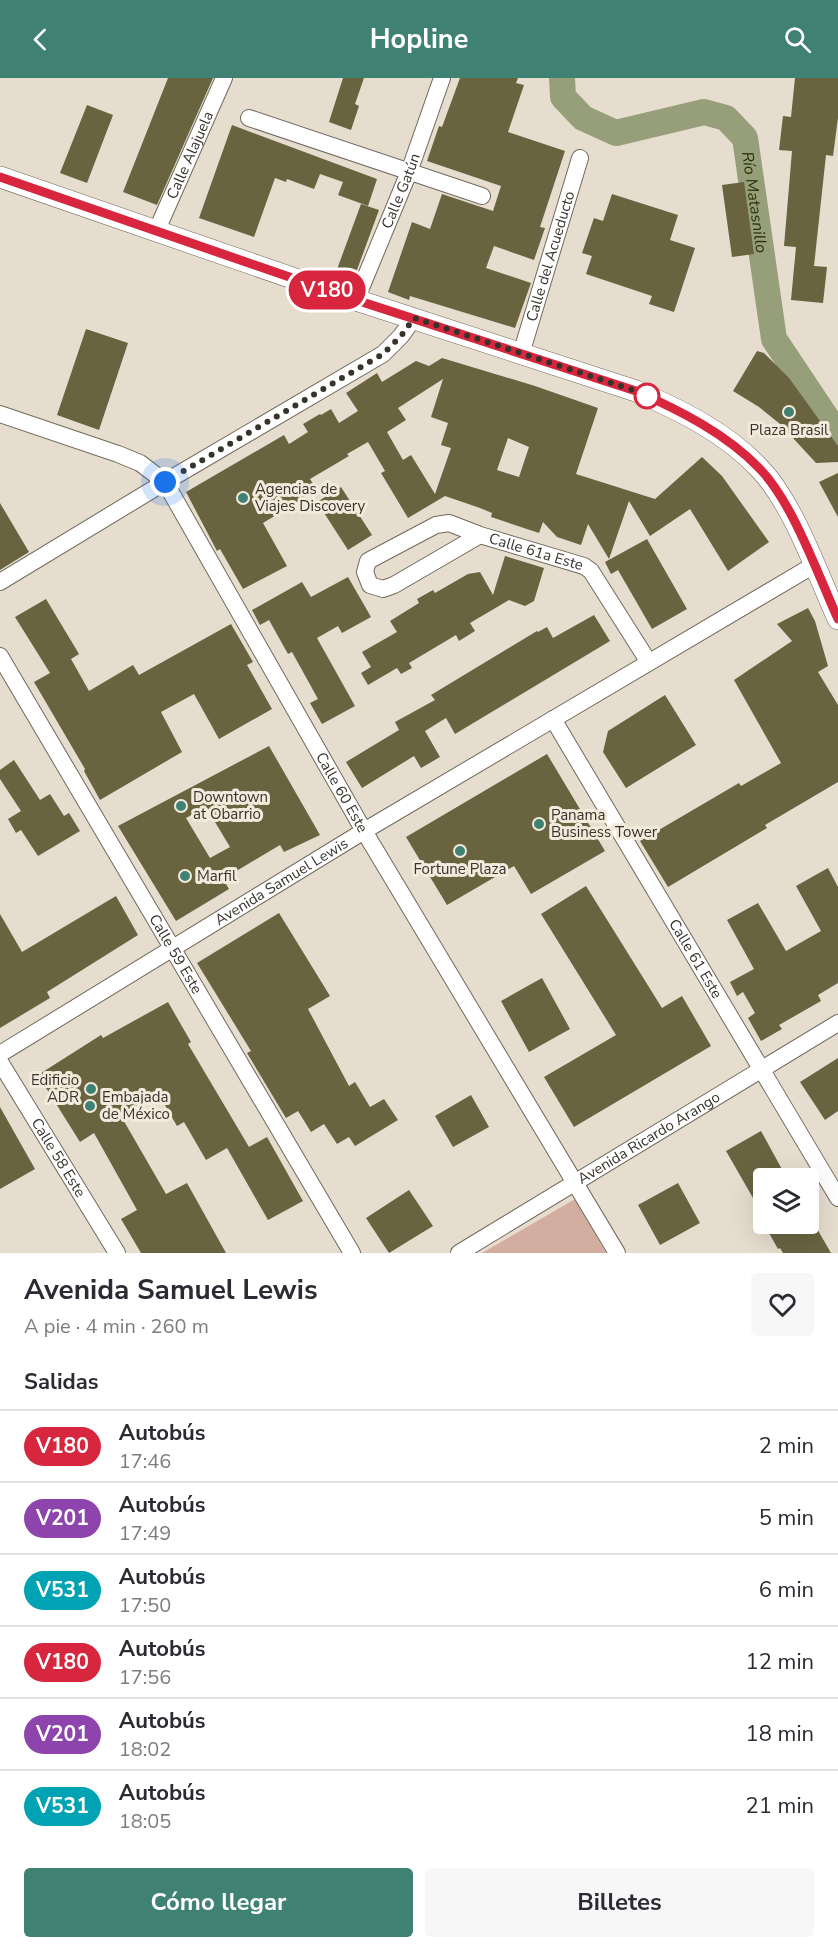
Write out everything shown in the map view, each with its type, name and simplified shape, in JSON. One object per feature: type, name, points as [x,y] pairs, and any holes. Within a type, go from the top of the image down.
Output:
[{"type":"main road","points":[[0,177],[356,300],[636,391],[677,409],[707,427],[761,469],[784,502],[838,619]]},
{"type":"street","name":"Calle Alajuela","points":[[156,232],[224,78]]},
{"type":"street","name":"Calle Gatún","points":[[356,300],[410,172],[442,78]]},
{"type":"street","points":[[249,118],[482,196]]},
{"type":"street","name":"Calle del Acueducto","points":[[520,354],[580,158]]},
{"type":"street","points":[[0,582],[383,354],[401,336],[414,318]]},
{"type":"street","name":"Calle 60 Este","points":[[0,414],[140,463],[165,482],[364,831],[617,1253]]},
{"type":"street","name":"Calle 61a Este","points":[[480,535],[394,585],[383,590],[370,585],[365,572],[368,561],[436,525],[448,523],[584,566],[591,571],[648,661]]},
{"type":"street","name":"Avenida Samuel Lewis","points":[[0,1054],[364,831],[648,661],[814,565]]},
{"type":"street","name":"Calle 59 Este","points":[[0,656],[352,1253]]},
{"type":"street","name":"Calle 61 Este","points":[[553,719],[838,1198]]},
{"type":"street","name":"Avenida Ricardo Arango","points":[[459,1253],[838,1023]]},
{"type":"street","name":"Calle 58 Este","points":[[0,1062],[117,1253]]},
{"type":"shaded area","points":[[575,1199],[606,1253],[482,1253]]},
{"type":"building","points":[[168,78],[213,78],[157,205],[123,192]]},
{"type":"building","points":[[343,78],[364,78],[355,104],[359,106],[351,130],[329,122]]},
{"type":"building","points":[[460,78],[518,78],[516,83],[524,85],[508,132],[565,151],[540,227],[545,228],[534,260],[494,246],[486,268],[531,283],[515,328],[410,296],[409,300],[388,292],[412,222],[430,229],[442,194],[493,211],[501,186],[427,161]]},
{"type":"building","points":[[795,78],[838,78],[838,118],[833,156],[826,155],[814,266],[827,267],[823,303],[791,300],[796,247],[784,246],[792,151],[779,150],[783,116],[791,117]]},
{"type":"building","points":[[87,105],[113,115],[87,183],[60,173]]},
{"type":"building","points":[[232,125],[377,179],[368,206],[338,195],[343,182],[320,174],[314,189],[287,179],[286,182],[275,178],[254,237],[199,218]]},
{"type":"building","points":[[744,182],[754,254],[732,257],[722,185]]},
{"type":"building","points":[[612,194],[678,215],[670,240],[695,248],[674,312],[649,304],[652,296],[586,274],[592,256],[582,253],[594,218],[603,221]]},
{"type":"building","points":[[361,204],[379,210],[354,278],[336,272]]},
{"type":"building","points":[[86,329],[128,343],[99,430],[57,415]]},
{"type":"building","name":"Plaza Brasil","points":[[757,351],[764,353],[789,378],[838,446],[838,462],[816,463],[780,424],[759,407],[733,391]]},
{"type":"building","points":[[442,358],[598,408],[576,474],[655,499],[702,457],[722,476],[769,542],[728,571],[690,509],[650,536],[629,501],[609,559],[588,524],[581,545],[557,537],[543,522],[539,533],[491,517],[492,513],[445,496],[408,518],[381,473],[385,471],[368,442],[310,479],[317,490],[263,523],[287,566],[243,589],[220,549],[217,551],[186,492],[284,435],[289,444],[308,432],[303,424],[331,409],[339,423],[358,411],[346,393],[377,373],[382,382],[416,361],[429,366]],"holes":[[[443,379],[431,417],[448,423],[441,445],[451,448],[435,494],[411,455],[403,460],[387,432],[406,420],[398,408]],[[508,438],[529,447],[519,477],[497,470]]]},
{"type":"building","points":[[838,473],[838,517],[819,482]]},
{"type":"building","points":[[341,487],[372,535],[348,550],[317,502]]},
{"type":"building","points":[[0,503],[29,552],[0,570]]},
{"type":"building","points":[[647,539],[687,609],[652,629],[618,570],[611,574],[605,562]]},
{"type":"building","points":[[505,556],[544,568],[534,601],[525,606],[509,600],[470,623],[475,631],[459,641],[456,635],[409,663],[412,668],[401,674],[397,668],[368,685],[361,673],[371,667],[362,652],[397,632],[390,621],[419,603],[417,599],[433,590],[435,593],[468,574],[480,572],[493,595]]},
{"type":"building","points":[[348,577],[371,617],[342,633],[338,626],[317,638],[355,706],[322,724],[310,703],[318,699],[292,652],[288,654],[269,620],[260,625],[252,610],[302,582],[311,597]]},
{"type":"building","points":[[46,599],[79,654],[71,659],[89,691],[133,665],[139,675],[231,624],[253,662],[247,665],[272,709],[219,739],[194,694],[161,712],[182,752],[100,800],[85,769],[34,682],[50,673],[15,617]]},
{"type":"building","points":[[808,608],[815,621],[828,666],[818,672],[838,705],[838,782],[765,825],[767,828],[668,887],[640,841],[739,783],[741,786],[781,763],[734,680],[792,641],[777,624]]},
{"type":"building","points":[[594,615],[610,641],[455,734],[446,718],[425,731],[440,757],[421,768],[414,756],[362,788],[346,762],[399,730],[395,722],[435,700],[431,695],[537,631],[547,627],[553,638]]},
{"type":"building","points":[[665,695],[696,745],[626,788],[603,752],[608,731]]},
{"type":"building","points":[[269,746],[320,835],[284,852],[280,845],[223,879],[229,889],[176,921],[118,826]],"holes":[[[206,807],[230,847],[210,858],[186,818]]]},
{"type":"building","name":"Panama Business Tower","points":[[547,754],[605,851],[531,894],[514,866],[447,905],[406,837]]},
{"type":"building","points":[[14,760],[40,800],[50,794],[64,816],[69,813],[80,831],[38,856],[21,830],[16,833],[8,819],[21,811],[0,779],[0,770]]},
{"type":"building","points":[[828,868],[838,887],[838,983],[818,995],[821,1001],[779,1025],[782,1029],[761,1041],[748,1018],[755,1013],[743,992],[737,996],[730,982],[754,969],[727,920],[758,903],[786,951],[821,931],[796,886]]},
{"type":"building","points":[[586,886],[662,1008],[682,996],[711,1046],[574,1127],[544,1077],[616,1035],[541,914]]},
{"type":"building","points":[[116,896],[138,935],[47,992],[50,998],[0,1028],[0,914],[22,952]]},
{"type":"building","points":[[279,913],[330,996],[308,1009],[349,1086],[355,1082],[370,1107],[384,1099],[398,1120],[355,1146],[349,1137],[337,1144],[324,1124],[311,1132],[298,1111],[286,1118],[247,1053],[251,1051],[197,963]]},
{"type":"building","points":[[542,978],[570,1029],[529,1052],[501,1001]]},
{"type":"building","points":[[168,1002],[191,1042],[188,1044],[249,1147],[267,1137],[303,1201],[268,1220],[227,1148],[206,1160],[184,1122],[177,1126],[158,1093],[121,1116],[166,1194],[187,1183],[226,1253],[141,1253],[121,1219],[137,1210],[94,1133],[80,1142],[38,1075],[101,1035],[103,1038]]},
{"type":"building","points":[[838,1058],[838,1111],[825,1120],[800,1082]]},
{"type":"building","points":[[471,1095],[489,1127],[453,1147],[435,1116]]},
{"type":"building","points":[[0,1107],[35,1169],[0,1189]]},
{"type":"building","points":[[761,1131],[781,1168],[753,1168],[753,1198],[726,1151]]},
{"type":"building","points":[[678,1183],[700,1223],[660,1245],[638,1205]]},
{"type":"building","points":[[409,1190],[433,1226],[389,1253],[366,1218]]},
{"type":"building","points":[[819,1232],[831,1253],[783,1253],[780,1248],[778,1249],[770,1234],[819,1234]]},
{"type":"waterway","name":"Río Matasnillo","points":[[562,78],[563,97],[583,118],[616,133],[704,112],[726,118],[745,138],[774,339],[838,435]]},
{"type":"bus line","name":"V180","points":[[0,177],[356,300],[636,391],[677,409],[707,427],[761,469],[784,502],[838,619]]},
{"type":"place","name":"Plaza Brasil","points":[[789,412]]},
{"type":"place","name":"Agencias de Viajes Discovery","points":[[243,498]]},
{"type":"place","name":"Downtown at Obarrio","points":[[181,806]]},
{"type":"place","name":"Panama Business Tower","points":[[539,824]]},
{"type":"place","name":"Fortune Plaza","points":[[460,851]]},
{"type":"place","name":"Marfil","points":[[185,876]]},
{"type":"place","name":"Edificio ADR","points":[[91,1089]]},
{"type":"place","name":"Embajada de México","points":[[90,1106]]},
{"type":"route","points":[[165,482],[383,354],[401,336],[414,318],[636,391],[657,400],[647,396]]}]
